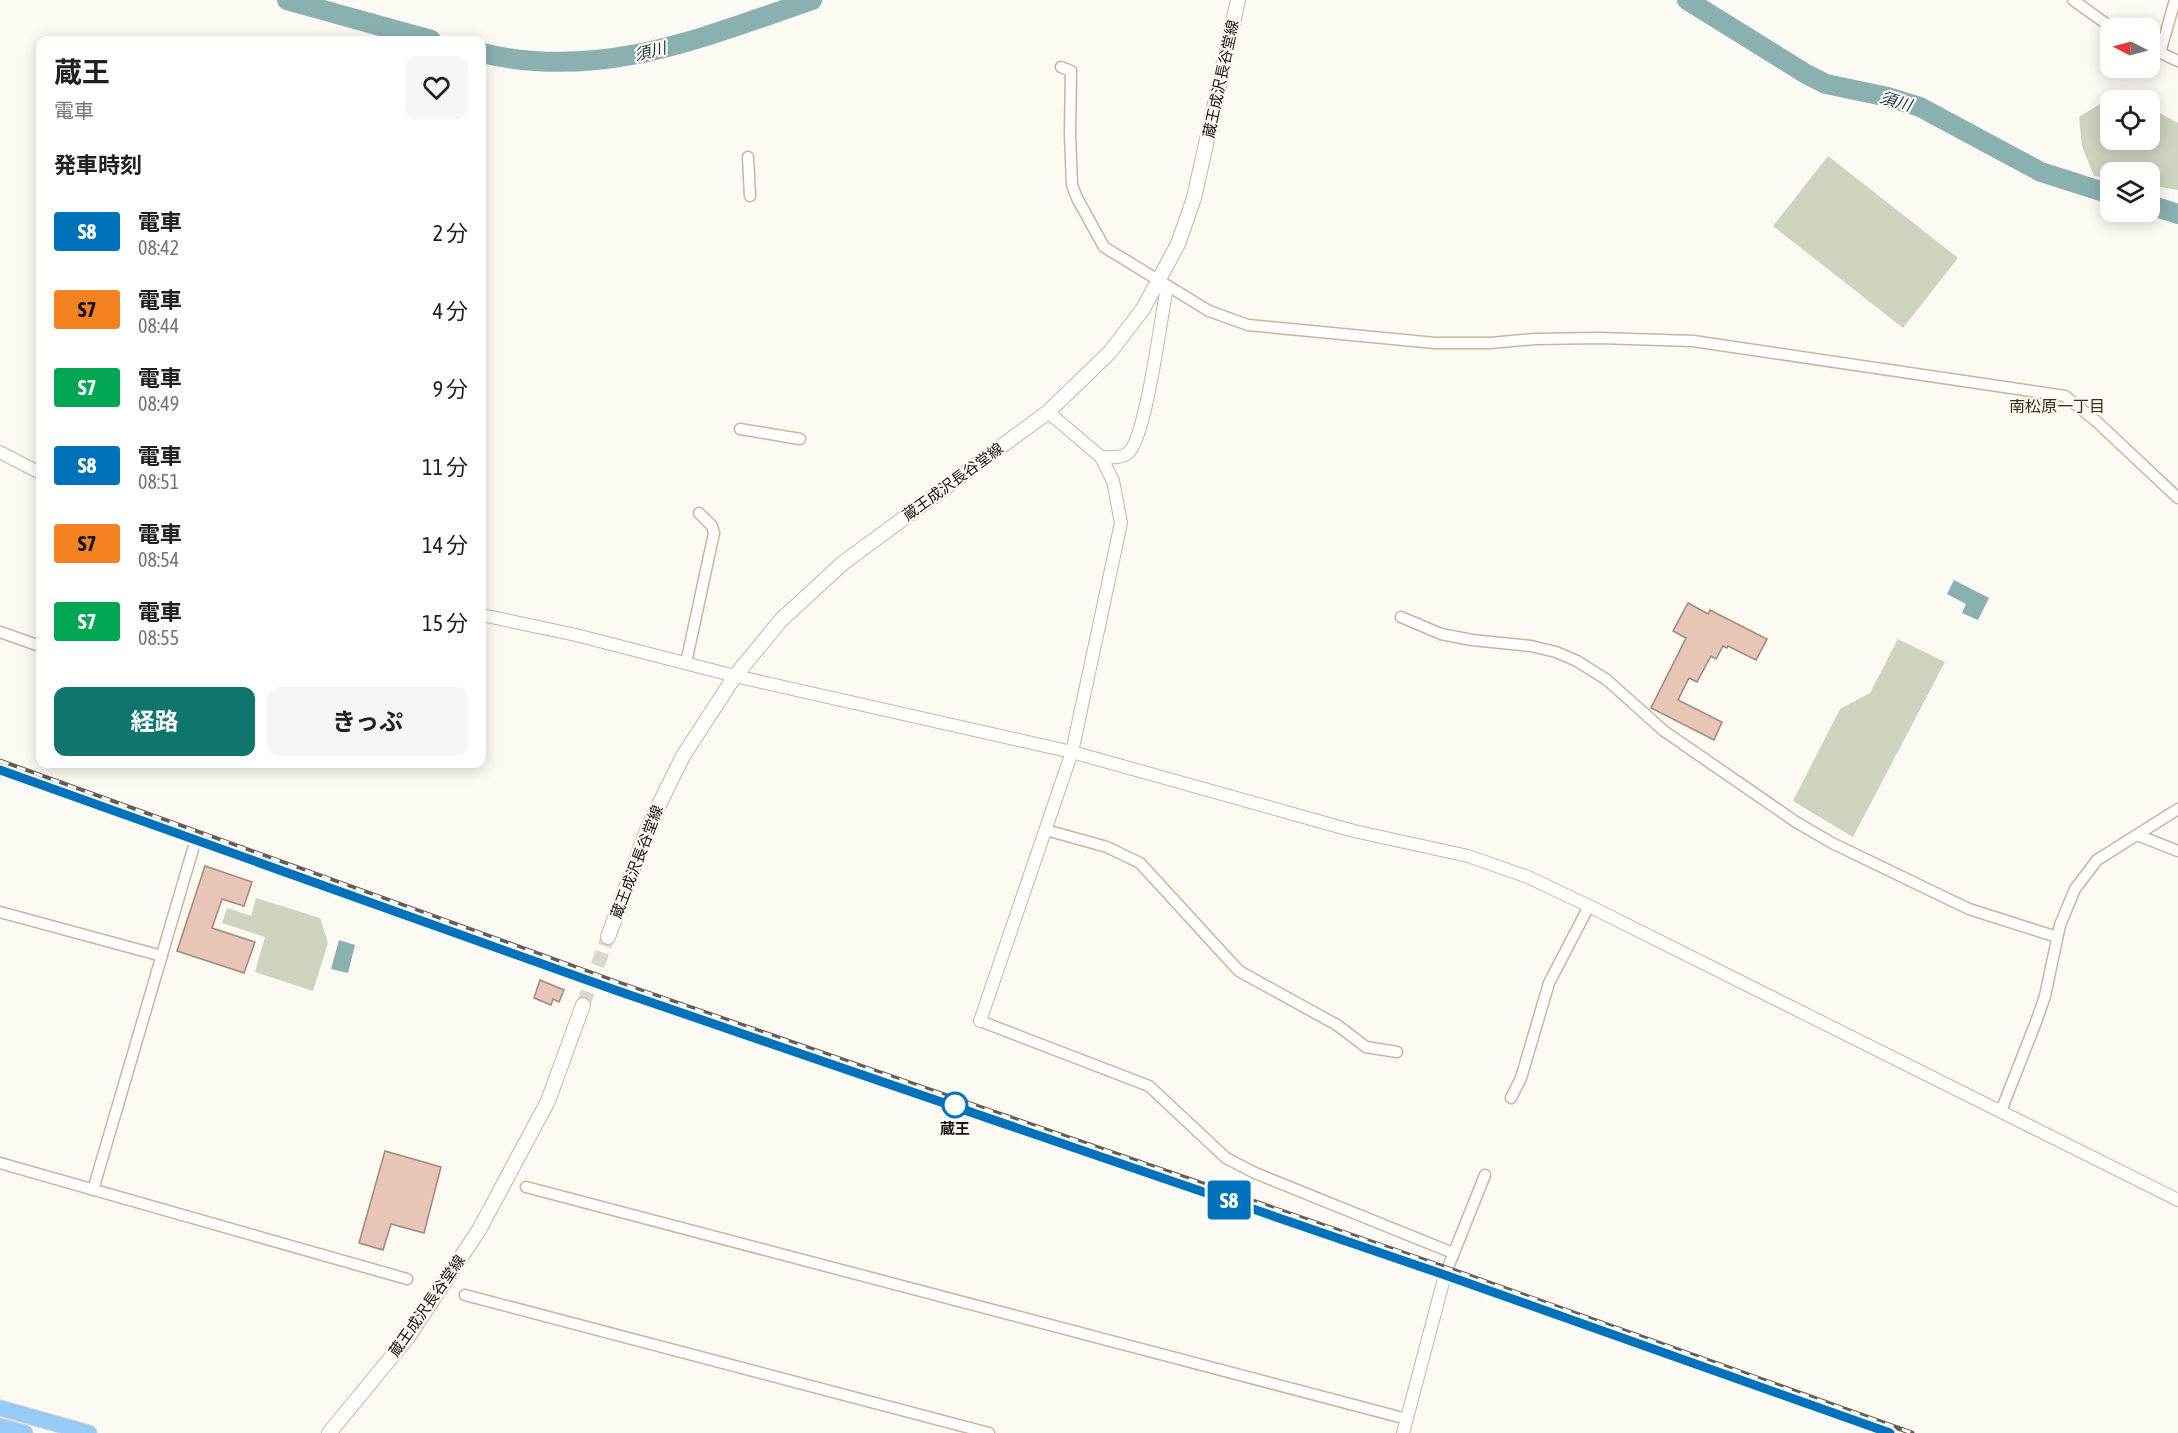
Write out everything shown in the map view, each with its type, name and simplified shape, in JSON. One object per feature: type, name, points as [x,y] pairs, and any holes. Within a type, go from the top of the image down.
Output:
[{"type":"main road","name":"蔵王成沢長谷堂線","points":[[608,937],[649,825],[683,756],[735,676],[781,620],[843,563],[1048,412],[1110,352],[1163,284],[1194,198],[1238,0]]},
{"type":"main road","name":"蔵王成沢長谷堂線","points":[[329,1433],[408,1337],[479,1230],[548,1101],[583,1005]]},
{"type":"main road","points":[[0,1408],[89,1433]]},
{"type":"main road","points":[[0,1426],[25,1433]]},
{"type":"street","points":[[2073,0],[2100,19]]},
{"type":"street","points":[[2175,0],[2160,53],[2178,61]]},
{"type":"street","points":[[1061,67],[1071,71],[1072,185],[1104,247],[1209,311],[1248,325],[1455,344],[1599,338],[1694,341],[2065,396],[2096,421],[2178,498]]},
{"type":"street","points":[[748,157],[750,196]]},
{"type":"street","points":[[1101,457],[1117,458],[1127,454],[1135,444],[1163,284]]},
{"type":"street","points":[[1048,412],[1101,457],[1113,482],[1121,523],[1072,752],[980,1021],[1149,1086],[1226,1158],[1256,1173],[1453,1253]]},
{"type":"street","points":[[740,429],[800,439]]},
{"type":"street","points":[[0,452],[36,470]]},
{"type":"street","points":[[687,663],[714,533],[712,526],[699,513]]},
{"type":"street","points":[[486,616],[735,676],[1072,752],[1354,831],[1468,856],[1527,877],[1589,906],[2178,1200]]},
{"type":"street","points":[[1401,617],[1441,634],[1472,640],[1531,646],[1556,652],[1577,661],[1607,680],[1664,731],[1796,822],[1832,843],[1969,909],[2057,937]]},
{"type":"street","points":[[0,632],[36,644]]},
{"type":"street","points":[[2001,1111],[2045,996],[2066,906],[2097,860],[2178,809]]},
{"type":"street","points":[[1046,830],[1107,847],[1140,863],[1239,971],[1337,1026],[1366,1047],[1397,1052]]},
{"type":"street","points":[[2137,835],[2178,851]]},
{"type":"street","points":[[93,1190],[193,849]]},
{"type":"street","points":[[1511,1098],[1521,1078],[1549,983],[1589,906]]},
{"type":"street","points":[[0,912],[162,956]]},
{"type":"street","points":[[0,1163],[407,1279]]},
{"type":"street","points":[[1403,1433],[1445,1275],[1485,1175]]},
{"type":"street","points":[[526,1186],[1407,1419]]},
{"type":"street","points":[[465,1295],[989,1433]]},
{"type":"green space","points":[[2100,104],[2100,150],[2160,150],[2160,113],[2178,123],[2178,190],[2160,187],[2160,162],[2100,162],[2100,177],[2094,176],[2082,146],[2079,117]]},
{"type":"green space","points":[[1828,156],[1958,258],[1903,328],[1773,226]]},
{"type":"green space","points":[[1898,639],[1945,662],[1853,837],[1793,801],[1840,709],[1870,693]]},
{"type":"green space","points":[[256,898],[320,918],[328,943],[313,991],[255,972],[265,937],[222,923],[227,908],[251,916]]},
{"type":"water","points":[[1954,580],[1989,598],[1978,620],[1962,613],[1966,604],[1947,594]]},
{"type":"water","points":[[339,940],[355,945],[348,973],[331,969]]},
{"type":"building","points":[[1688,603],[1708,614],[1710,610],[1767,639],[1756,660],[1728,646],[1727,648],[1723,646],[1716,659],[1711,656],[1697,682],[1689,678],[1678,700],[1722,722],[1714,740],[1651,708],[1686,638],[1673,631]]},
{"type":"building","points":[[205,866],[252,882],[244,906],[222,899],[212,928],[255,942],[244,973],[177,951]]},
{"type":"building","points":[[540,980],[564,990],[559,1002],[553,999],[551,1005],[534,998]]},
{"type":"building","points":[[385,1151],[441,1167],[424,1233],[391,1224],[383,1250],[359,1243]]},
{"type":"waterway","name":"須川","points":[[287,0],[417,36]]},
{"type":"waterway","name":"須川","points":[[486,54],[526,60],[568,62],[609,59],[690,41],[812,0]]},
{"type":"waterway","name":"須川","points":[[1687,0],[1826,84],[1888,97],[1920,107],[2041,172],[2100,191]]},
{"type":"waterway","name":"須川","points":[[2160,208],[2178,214]]},
{"type":"tunnel","points":[[583,1005],[608,937]]},
{"type":"railway","points":[[0,761],[619,983],[1447,1268],[1912,1433]]},
{"type":"train","name":"S8","points":[[0,770],[615,990],[1445,1275],[1890,1433]]},
{"type":"place","name":"蔵王","points":[[955,1105]]},
{"type":"district","name":"南松原一丁目","points":[[2057,406]]}]
